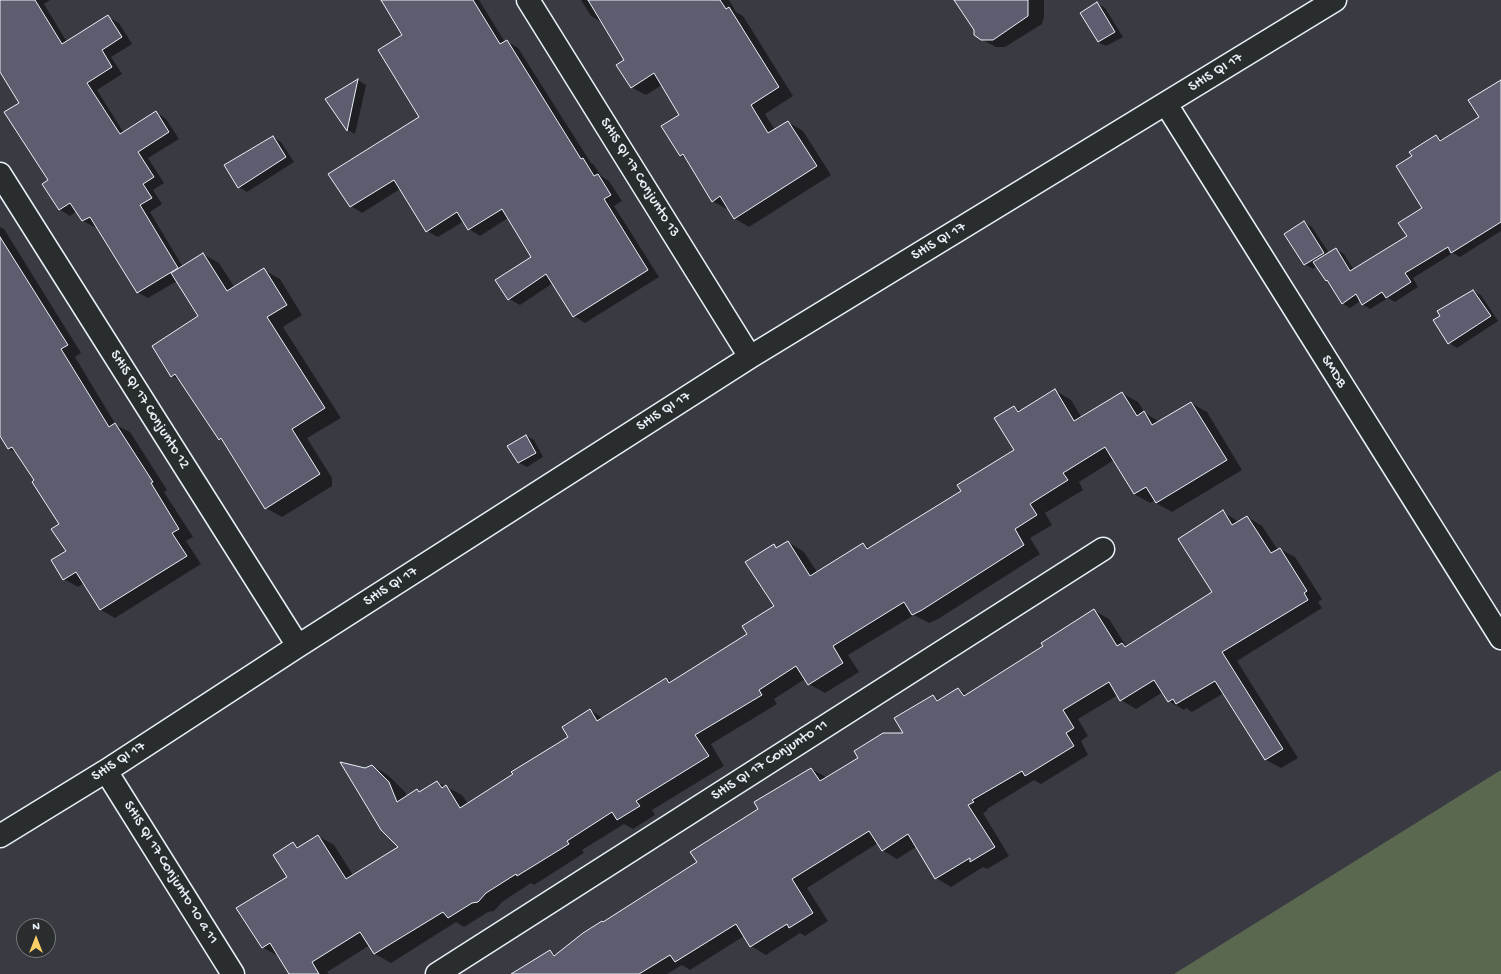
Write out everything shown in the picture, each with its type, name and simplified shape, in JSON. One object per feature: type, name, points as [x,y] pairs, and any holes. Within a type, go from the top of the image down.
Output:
[{"type":"street","name":"SHIS QI 17 Conjunto 13","points":[[528,0],[750,357]]},
{"type":"street","name":"SHIS QI 17","points":[[0,836],[106,771],[298,646],[750,357],[1335,0]]},
{"type":"street","name":"SMDB","points":[[1166,104],[1501,638]]},
{"type":"street","name":"SHIS QI 17 Conjunto 12","points":[[0,174],[298,646]]},
{"type":"street","name":"SHIS QI 17 Conjunto 11","points":[[437,974],[1103,549]]},
{"type":"street","name":"SHIS QI 17 Conjunto 10 a 11","points":[[106,771],[233,974]]},
{"type":"green space","points":[[1501,770],[1501,974],[1174,974]]},
{"type":"building","points":[[0,0],[35,0],[62,44],[108,15],[122,37],[102,50],[112,67],[87,83],[120,134],[156,111],[169,132],[138,152],[154,177],[143,184],[152,198],[140,205],[178,268],[137,293],[90,217],[82,221],[70,203],[59,210],[42,184],[48,180],[4,112],[19,103],[0,72]]},
{"type":"building","points":[[381,0],[473,0],[500,44],[507,40],[581,159],[583,158],[594,176],[598,174],[611,195],[604,199],[648,270],[573,317],[546,274],[508,300],[495,280],[531,257],[502,209],[468,230],[457,212],[426,232],[394,180],[350,207],[328,174],[419,117],[378,50],[402,35]]},
{"type":"building","points":[[588,0],[720,0],[726,9],[729,7],[779,87],[751,105],[768,133],[788,121],[817,166],[734,219],[720,196],[712,202],[683,154],[680,156],[661,126],[679,115],[654,73],[631,88],[616,65],[624,60]]},
{"type":"building","points":[[954,0],[1028,0],[1028,16],[993,40],[981,40],[974,35],[974,30]]},
{"type":"building","points":[[1097,2],[1115,32],[1098,42],[1080,13]]},
{"type":"building","points":[[358,79],[347,131],[325,99]]},
{"type":"building","points":[[1501,80],[1501,222],[1451,253],[1448,247],[1405,273],[1411,282],[1386,298],[1382,292],[1362,305],[1356,294],[1342,304],[1327,280],[1326,281],[1313,262],[1336,248],[1350,271],[1407,236],[1398,223],[1422,208],[1396,166],[1412,156],[1409,152],[1436,135],[1440,141],[1479,117],[1468,100]]},
{"type":"building","points":[[273,136],[286,157],[238,188],[224,165]]},
{"type":"building","points":[[1304,221],[1324,253],[1304,265],[1284,234]]},
{"type":"building","points":[[0,237],[68,345],[61,349],[109,427],[115,423],[153,482],[151,483],[179,529],[172,533],[187,556],[100,610],[76,572],[63,580],[51,560],[66,551],[51,529],[59,524],[32,482],[34,480],[12,447],[8,449],[0,436]]},
{"type":"building","points":[[203,253],[227,291],[264,268],[287,305],[267,317],[325,408],[292,429],[320,474],[265,509],[221,438],[219,440],[175,374],[171,377],[152,346],[198,316],[171,273]]},
{"type":"building","points":[[1473,290],[1491,316],[1448,344],[1433,320],[1440,316],[1437,311]]},
{"type":"building","points":[[1055,389],[1074,421],[1122,392],[1137,416],[1144,411],[1152,425],[1191,402],[1227,460],[1156,503],[1146,487],[1134,494],[1105,447],[1063,473],[1068,480],[1030,504],[1037,515],[1015,529],[1024,545],[922,610],[912,615],[904,602],[833,646],[843,663],[808,685],[796,666],[759,690],[762,695],[695,735],[709,756],[636,801],[640,806],[617,820],[612,812],[567,841],[569,844],[486,893],[478,902],[472,903],[448,918],[443,912],[374,954],[360,932],[312,962],[319,974],[289,974],[270,943],[262,948],[236,908],[287,877],[273,855],[293,842],[297,848],[318,835],[346,879],[398,847],[381,830],[340,762],[365,768],[372,765],[389,782],[397,802],[417,789],[419,792],[437,781],[442,788],[446,785],[460,808],[513,774],[511,772],[568,737],[562,727],[590,709],[597,721],[666,678],[669,683],[747,634],[742,626],[774,606],[745,562],[774,544],[776,548],[788,541],[810,576],[863,543],[867,549],[961,491],[957,485],[1014,450],[994,418],[1014,406],[1018,412]]},
{"type":"building","points":[[526,435],[536,453],[518,463],[507,446]]},
{"type":"building","points":[[1223,510],[1232,525],[1247,516],[1271,553],[1280,548],[1307,591],[1304,593],[1308,600],[1222,652],[1283,749],[1265,760],[1215,681],[1176,704],[1173,699],[1168,702],[1154,680],[1120,701],[1109,682],[1063,710],[1074,728],[1066,733],[1074,746],[1025,776],[1022,771],[972,800],[974,802],[968,805],[995,847],[970,862],[970,858],[935,879],[908,834],[882,851],[869,831],[792,879],[813,913],[789,928],[787,924],[750,947],[736,924],[675,962],[670,955],[639,974],[511,974],[550,950],[554,956],[583,933],[602,921],[603,922],[697,862],[690,852],[758,809],[754,802],[811,768],[820,781],[858,758],[854,751],[883,733],[903,733],[894,718],[933,695],[937,701],[958,688],[964,696],[1043,646],[1041,643],[1094,609],[1117,646],[1122,643],[1125,647],[1212,592],[1178,539]]}]
